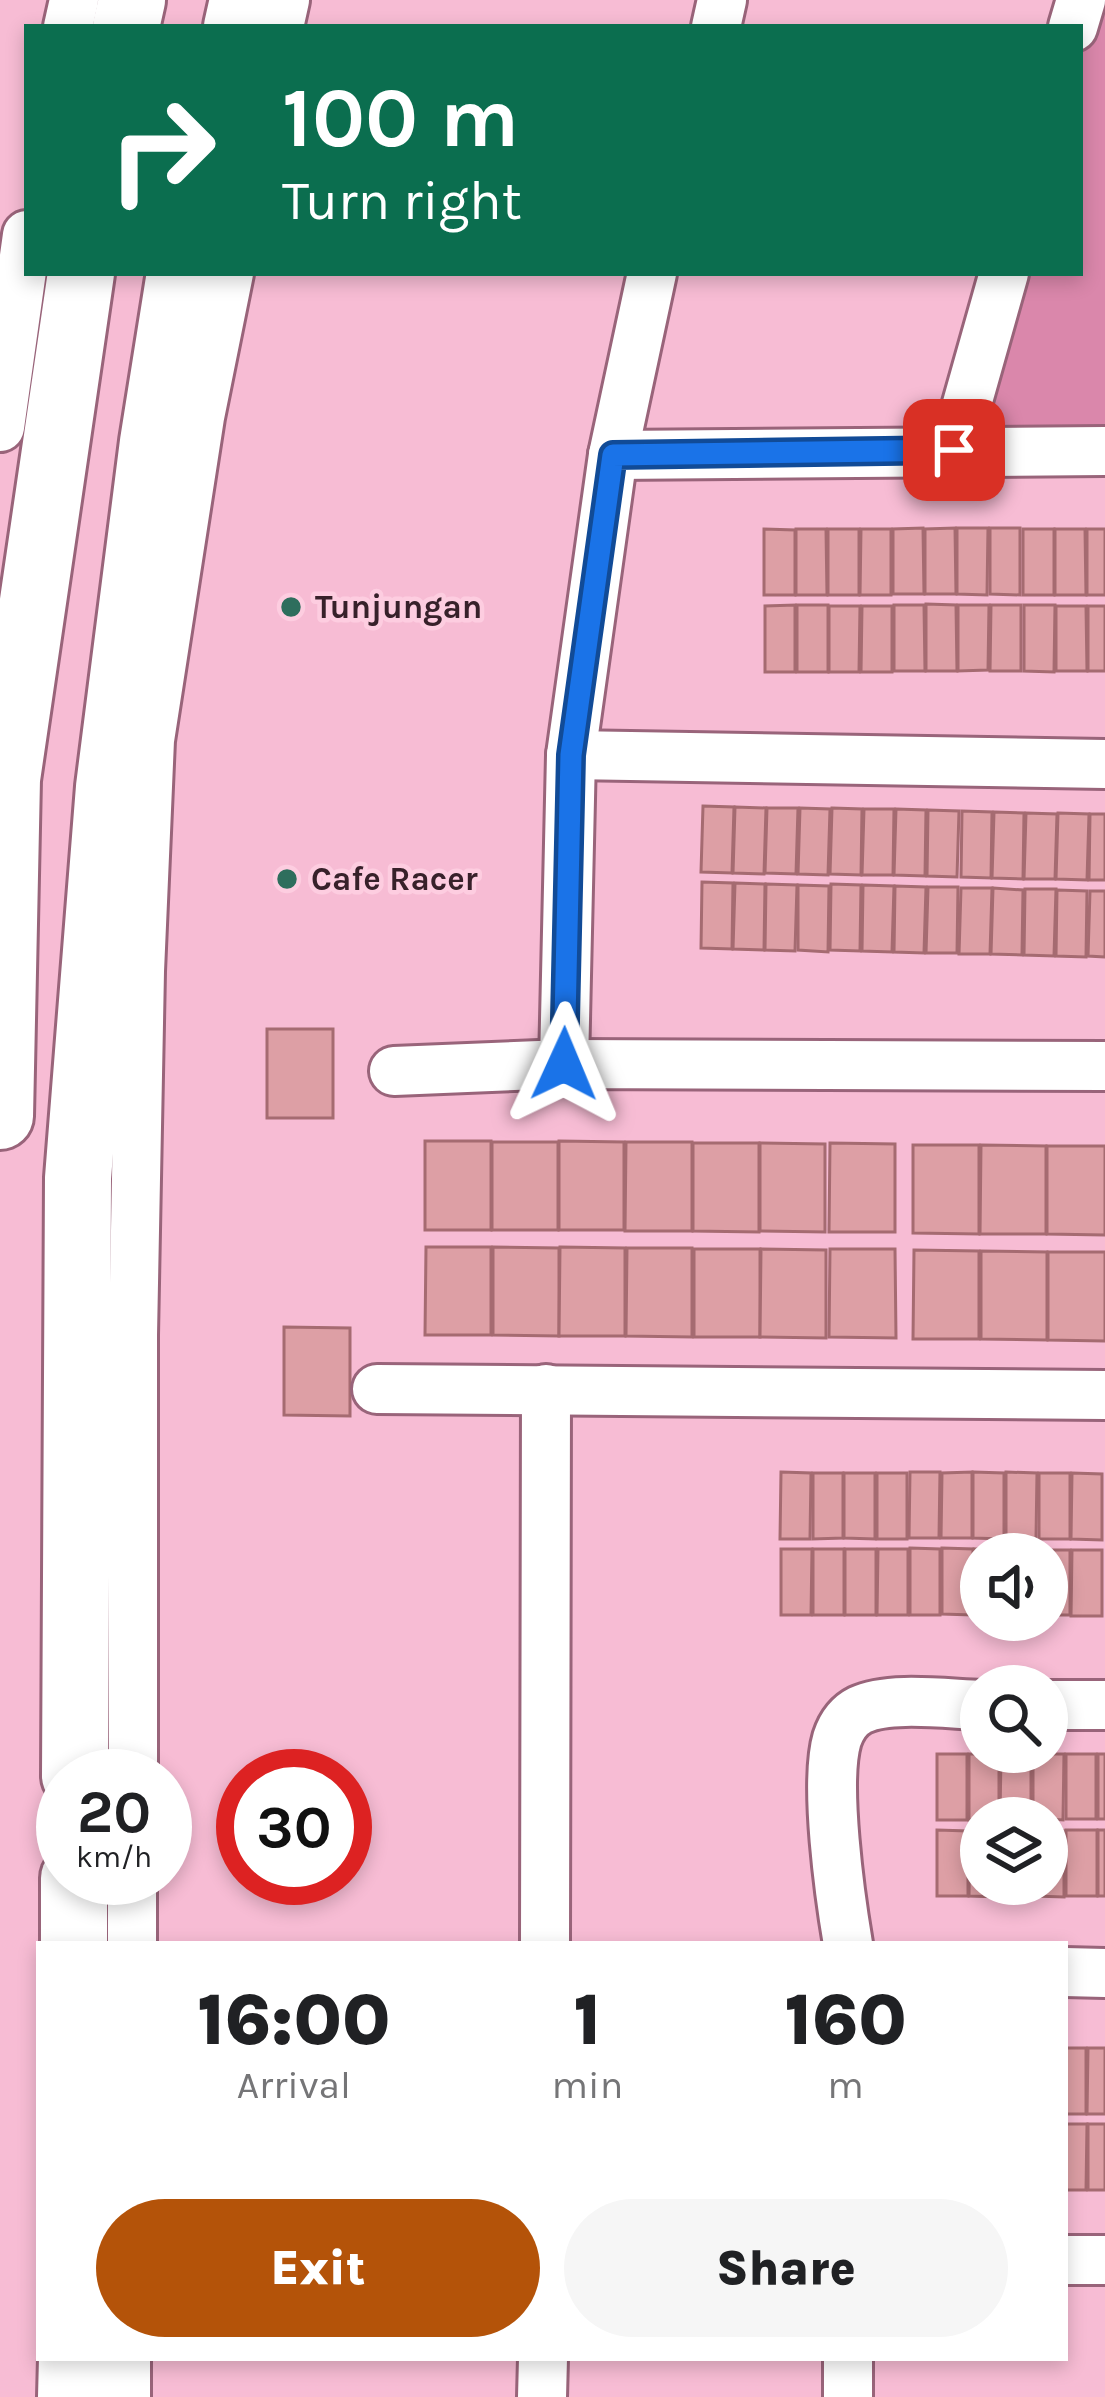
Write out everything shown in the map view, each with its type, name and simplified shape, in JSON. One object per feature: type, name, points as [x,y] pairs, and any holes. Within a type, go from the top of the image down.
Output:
[{"type":"street","points":[[0,427],[24,256]]},
{"type":"street","points":[[0,1116],[7,778],[81,276]]},
{"type":"street","points":[[564,1064],[571,755],[613,455],[651,276]]},
{"type":"street","points":[[954,450],[1003,276]]},
{"type":"street","points":[[75,1749],[77,1178],[109,787],[197,280]]},
{"type":"street","points":[[133,1749],[133,1335],[150,740],[200,417],[197,280]]},
{"type":"street","points":[[613,455],[1105,451]]},
{"type":"street","points":[[571,755],[1105,764]]},
{"type":"street","points":[[7,778],[109,787]]},
{"type":"street","points":[[394,1071],[564,1064],[1105,1066]]},
{"type":"street","points":[[377,1389],[1105,1395]]},
{"type":"street","points":[[545,1941],[546,1389]]},
{"type":"street","points":[[848,1941],[835,1815],[833,1758],[838,1735],[847,1719],[883,1704],[960,1705]]},
{"type":"street","points":[[1068,1705],[1105,1705]]},
{"type":"street","points":[[74,1905],[74,1941]]},
{"type":"street","points":[[132,1905],[132,1941]]},
{"type":"street","points":[[1068,1972],[1105,1973]]},
{"type":"street","points":[[1068,2260],[1105,2260]]},
{"type":"street","points":[[71,2397],[72,2361]]},
{"type":"street","points":[[126,2361],[126,2397]]},
{"type":"street","points":[[542,2397],[543,2361]]},
{"type":"street","points":[[848,2361],[848,2397]]},
{"type":"shaded area","points":[[1077,0],[1105,0],[1105,431],[1016,430],[988,419],[975,390],[997,276],[1083,276],[1083,24],[1077,24]]},
{"type":"building","points":[[923,528],[924,594],[893,594],[893,529]]},
{"type":"building","points":[[955,528],[956,594],[925,594],[925,529]]},
{"type":"building","points":[[957,528],[988,528],[987,595],[957,594]]},
{"type":"building","points":[[990,528],[1020,528],[1020,595],[990,594]]},
{"type":"building","points":[[764,529],[795,530],[795,595],[764,595]]},
{"type":"building","points":[[796,529],[826,529],[827,595],[796,595]]},
{"type":"building","points":[[828,529],[859,529],[859,595],[828,595]]},
{"type":"building","points":[[861,529],[891,529],[891,595],[860,595]]},
{"type":"building","points":[[1023,529],[1054,529],[1054,595],[1023,595]]},
{"type":"building","points":[[1055,529],[1085,529],[1086,595],[1055,595]]},
{"type":"building","points":[[1087,529],[1105,529],[1105,595],[1087,595]]},
{"type":"building","points":[[926,604],[956,605],[957,671],[926,671]]},
{"type":"building","points":[[795,605],[795,672],[765,672],[765,606]]},
{"type":"building","points":[[797,605],[828,605],[828,672],[797,672]]},
{"type":"building","points":[[894,605],[924,605],[925,671],[894,671]]},
{"type":"building","points":[[958,605],[989,605],[988,670],[958,671]]},
{"type":"building","points":[[991,605],[1021,605],[1021,671],[990,671]]},
{"type":"building","points":[[1024,605],[1055,605],[1054,672],[1024,671]]},
{"type":"building","points":[[829,606],[860,606],[859,672],[829,672]]},
{"type":"building","points":[[862,606],[892,606],[892,672],[861,672]]},
{"type":"building","points":[[1056,606],[1086,606],[1087,671],[1056,671]]},
{"type":"building","points":[[1088,606],[1105,606],[1105,671],[1088,671]]},
{"type":"building","points":[[703,806],[734,807],[732,873],[701,872]]},
{"type":"building","points":[[735,807],[766,808],[764,874],[733,873]]},
{"type":"building","points":[[767,808],[798,808],[796,874],[765,873]]},
{"type":"building","points":[[800,808],[830,809],[828,875],[798,874]]},
{"type":"building","points":[[832,808],[862,809],[861,875],[830,874]]},
{"type":"building","points":[[864,809],[894,809],[893,875],[862,875]]},
{"type":"building","points":[[896,809],[926,810],[925,876],[894,875]]},
{"type":"building","points":[[928,810],[959,811],[957,877],[927,876]]},
{"type":"building","points":[[962,811],[992,812],[991,878],[961,877]]},
{"type":"building","points":[[994,812],[1024,813],[1023,879],[992,878]]},
{"type":"building","points":[[1026,813],[1057,814],[1055,879],[1024,879]]},
{"type":"building","points":[[1058,813],[1089,814],[1087,880],[1056,879]]},
{"type":"building","points":[[1090,814],[1105,814],[1105,880],[1089,880]]},
{"type":"building","points":[[702,882],[733,883],[732,949],[701,948]]},
{"type":"building","points":[[735,883],[765,884],[764,950],[733,949]]},
{"type":"building","points":[[766,884],[797,885],[795,951],[765,950]]},
{"type":"building","points":[[831,884],[861,885],[860,951],[830,950]]},
{"type":"building","points":[[798,885],[829,886],[828,952],[798,950]]},
{"type":"building","points":[[863,885],[894,886],[892,952],[862,951]]},
{"type":"building","points":[[895,886],[926,887],[924,953],[894,952]]},
{"type":"building","points":[[928,887],[958,887],[957,953],[926,953]]},
{"type":"building","points":[[961,888],[992,888],[990,954],[959,954]]},
{"type":"building","points":[[993,888],[1023,890],[1022,955],[991,954]]},
{"type":"building","points":[[1025,889],[1056,889],[1054,956],[1024,955]]},
{"type":"building","points":[[1057,890],[1087,891],[1086,957],[1056,956]]},
{"type":"building","points":[[1090,891],[1105,891],[1105,957],[1088,956]]},
{"type":"building","points":[[267,1029],[333,1029],[333,1118],[267,1118]]},
{"type":"building","points":[[425,1141],[491,1141],[491,1230],[425,1230]]},
{"type":"building","points":[[559,1141],[624,1142],[624,1230],[559,1230]]},
{"type":"building","points":[[492,1142],[558,1142],[558,1230],[492,1230]]},
{"type":"building","points":[[626,1142],[692,1142],[692,1231],[625,1231]]},
{"type":"building","points":[[693,1143],[759,1143],[759,1232],[693,1231]]},
{"type":"building","points":[[760,1143],[825,1144],[825,1232],[760,1231]]},
{"type":"building","points":[[830,1143],[895,1144],[895,1232],[829,1232]]},
{"type":"building","points":[[913,1145],[979,1145],[979,1234],[913,1233]]},
{"type":"building","points":[[981,1145],[1046,1146],[1046,1234],[980,1234]]},
{"type":"building","points":[[1047,1146],[1105,1146],[1105,1235],[1047,1234]]},
{"type":"building","points":[[426,1247],[491,1247],[491,1335],[425,1335]]},
{"type":"building","points":[[493,1247],[559,1248],[559,1336],[493,1335]]},
{"type":"building","points":[[560,1247],[625,1248],[625,1336],[559,1336]]},
{"type":"building","points":[[627,1248],[692,1248],[692,1337],[626,1336]]},
{"type":"building","points":[[694,1249],[760,1249],[760,1337],[694,1337]]},
{"type":"building","points":[[761,1249],[826,1250],[826,1338],[760,1337]]},
{"type":"building","points":[[830,1249],[895,1249],[896,1338],[829,1337]]},
{"type":"building","points":[[914,1250],[979,1251],[979,1339],[913,1339]]},
{"type":"building","points":[[981,1251],[1047,1252],[1047,1340],[981,1339]]},
{"type":"building","points":[[1048,1252],[1105,1252],[1105,1341],[1048,1340]]},
{"type":"building","points":[[284,1327],[350,1328],[350,1416],[284,1415]]},
{"type":"building","points":[[781,1472],[811,1473],[810,1539],[780,1539]]},
{"type":"building","points":[[910,1472],[940,1472],[939,1538],[909,1538]]},
{"type":"building","points":[[972,1472],[972,1533],[960,1533],[960,1538],[941,1538],[942,1473]]},
{"type":"building","points":[[973,1472],[1004,1473],[1004,1533],[973,1533]]},
{"type":"building","points":[[1006,1472],[1037,1473],[1036,1533],[1006,1533]]},
{"type":"building","points":[[813,1473],[843,1473],[843,1538],[813,1539]]},
{"type":"building","points":[[844,1473],[875,1473],[875,1539],[844,1538]]},
{"type":"building","points":[[877,1473],[907,1473],[907,1539],[877,1539]]},
{"type":"building","points":[[1039,1473],[1070,1473],[1070,1539],[1068,1533],[1039,1533]]},
{"type":"building","points":[[1072,1473],[1102,1474],[1102,1540],[1071,1539]]},
{"type":"building","points":[[910,1548],[940,1549],[940,1615],[910,1615]]},
{"type":"building","points":[[942,1548],[960,1549],[960,1615],[942,1614]]},
{"type":"building","points":[[781,1549],[812,1549],[811,1615],[781,1615]]},
{"type":"building","points":[[813,1549],[844,1549],[844,1615],[813,1615]]},
{"type":"building","points":[[845,1549],[876,1549],[876,1615],[845,1615]]},
{"type":"building","points":[[878,1549],[908,1549],[908,1615],[877,1615]]},
{"type":"building","points":[[1068,1550],[1070,1550],[1068,1615]]},
{"type":"building","points":[[1072,1550],[1102,1550],[1102,1616],[1071,1616]]},
{"type":"building","points":[[937,1754],[960,1754],[960,1773],[967,1773],[967,1797],[960,1797],[960,1820],[937,1820]]},
{"type":"building","points":[[1068,1754],[1096,1754],[1096,1819],[1068,1819]]},
{"type":"building","points":[[1098,1754],[1105,1754],[1105,1819],[1098,1819]]},
{"type":"building","points":[[969,1773],[999,1773],[999,1797],[969,1797]]},
{"type":"building","points":[[1001,1773],[1031,1773],[1031,1797],[1000,1797]]},
{"type":"building","points":[[1033,1773],[1064,1773],[1063,1797],[1033,1797]]},
{"type":"building","points":[[937,1830],[960,1831],[960,1896],[937,1896]]},
{"type":"building","points":[[1068,1830],[1097,1830],[1097,1896],[1068,1896]]},
{"type":"building","points":[[1098,1830],[1105,1830],[1105,1896],[1098,1896]]},
{"type":"building","points":[[1068,2048],[1086,2048],[1086,2114],[1068,2114]]},
{"type":"building","points":[[1088,2048],[1105,2048],[1105,2114],[1087,2114]]},
{"type":"building","points":[[1068,2124],[1087,2124],[1086,2190],[1068,2190]]},
{"type":"building","points":[[1088,2124],[1105,2124],[1105,2190],[1088,2190]]},
{"type":"place","name":"Tunjungan","points":[[291,607]]},
{"type":"place","name":"Cafe Racer","points":[[287,879]]},
{"type":"route","points":[[564,1064],[571,755],[613,455],[954,450]]}]
